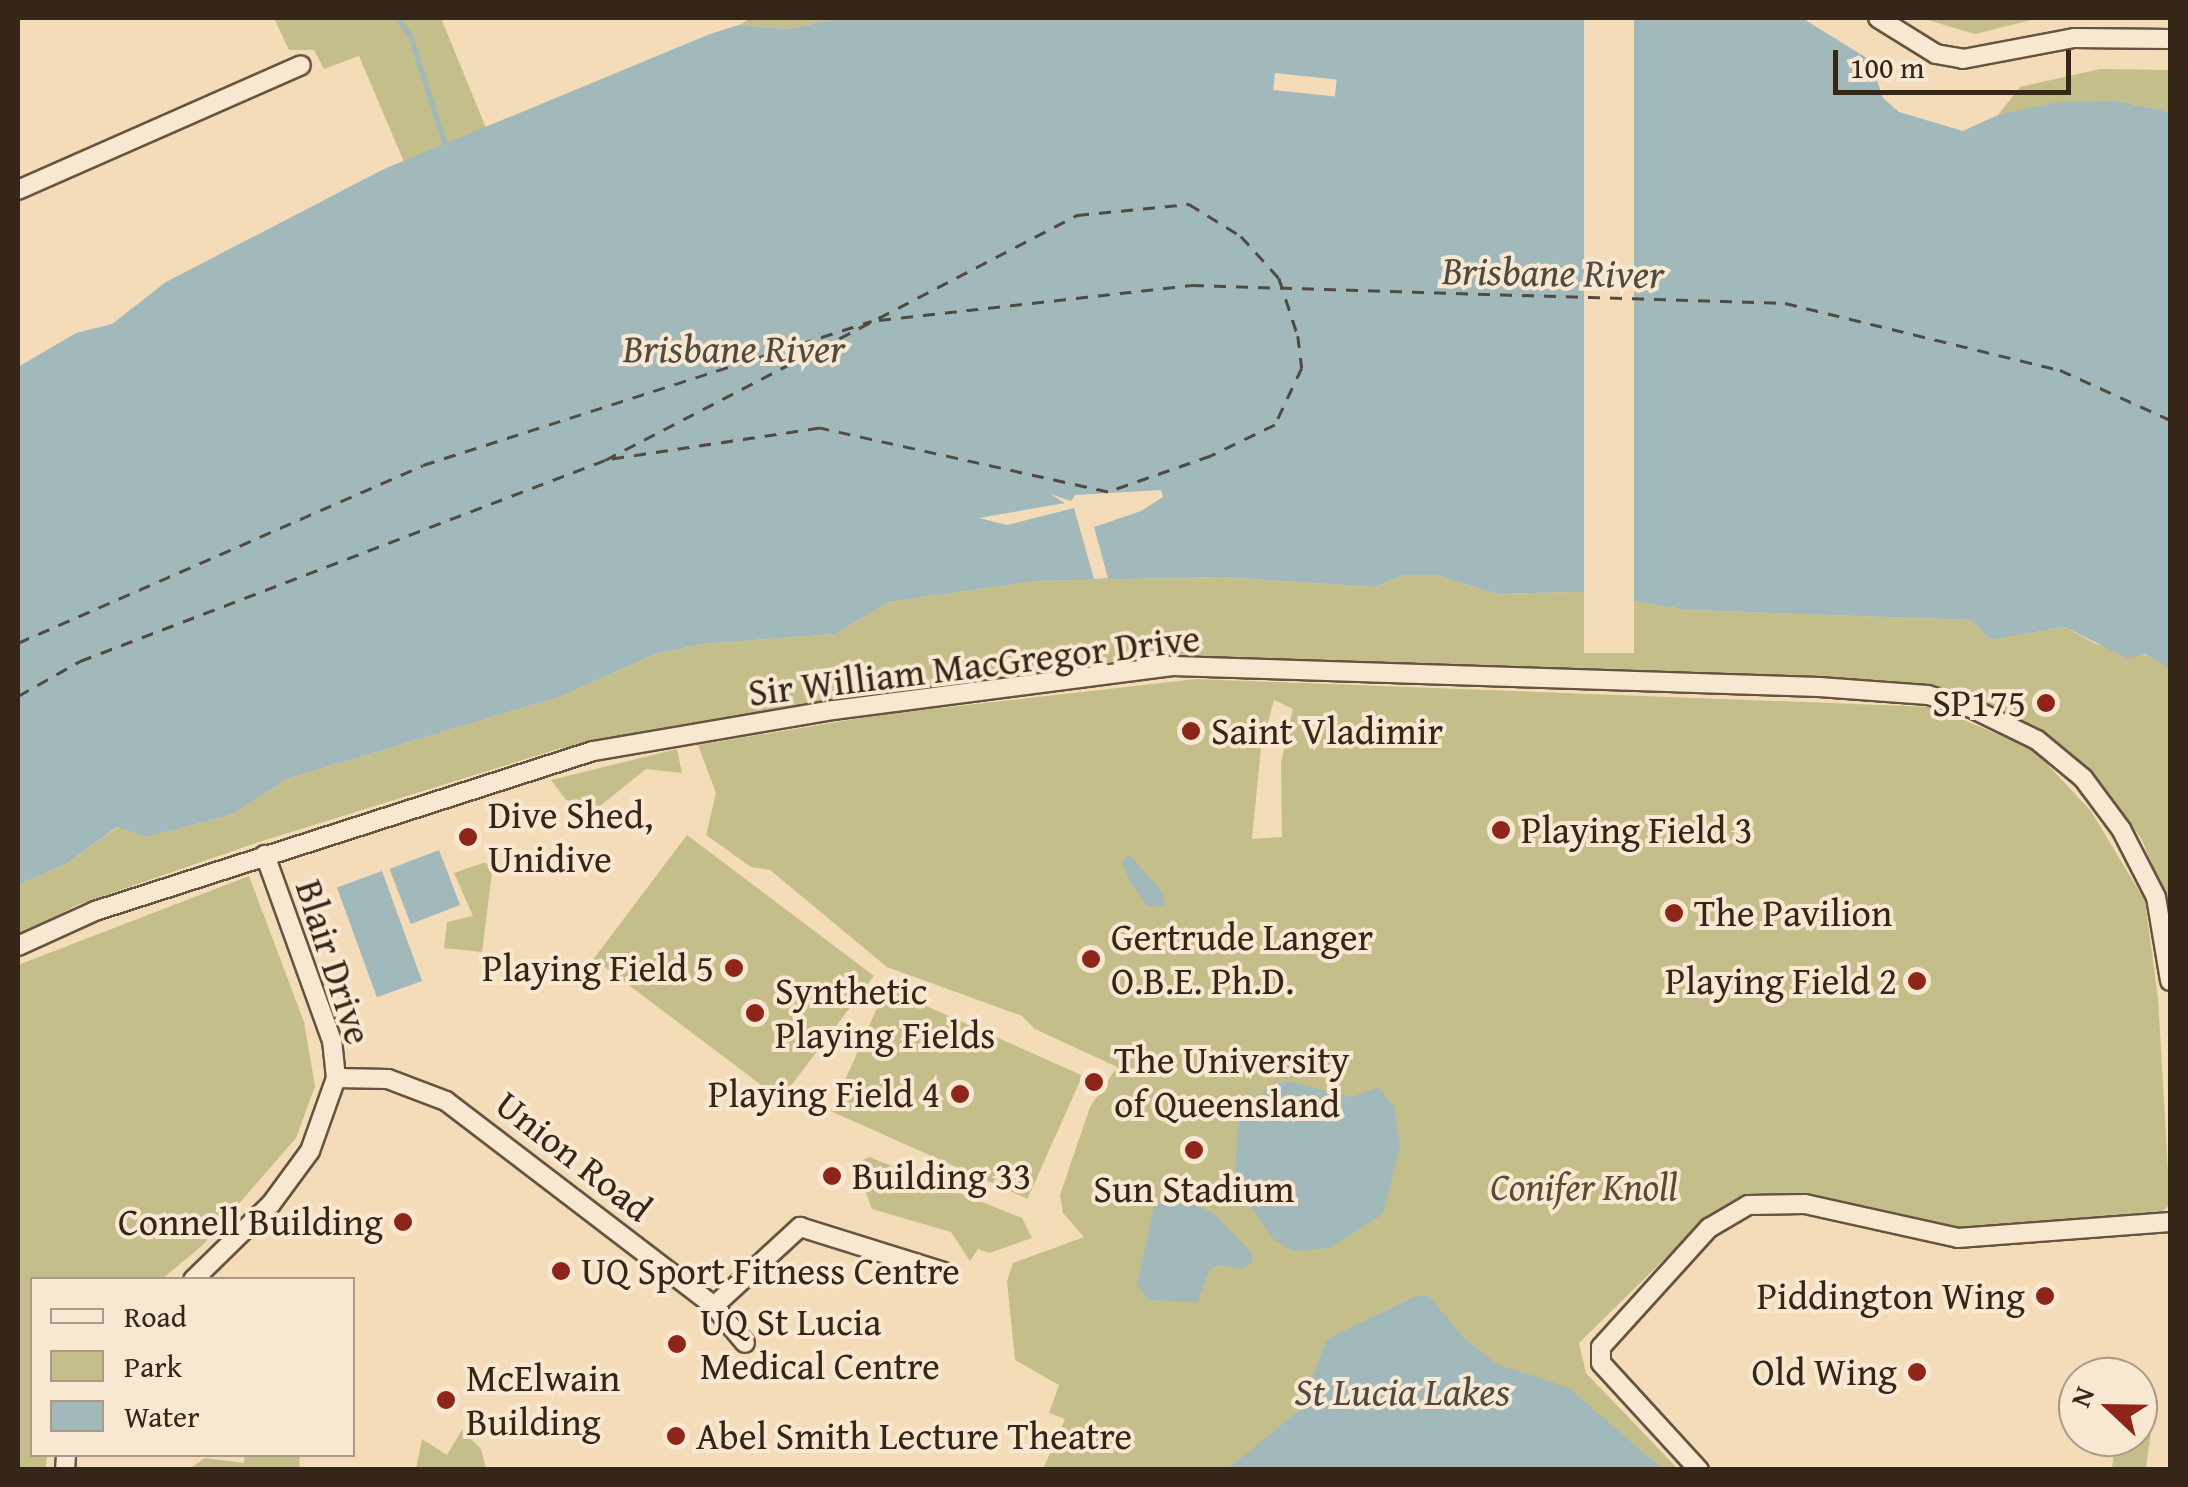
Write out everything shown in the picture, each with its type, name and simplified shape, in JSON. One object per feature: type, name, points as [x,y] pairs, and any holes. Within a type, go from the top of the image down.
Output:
[{"type":"street","points":[[1878,18],[1936,54],[1963,60],[2074,38],[2170,40]]},
{"type":"street","points":[[18,190],[301,65]]},
{"type":"street","name":"Sir William MacGregor Drive","points":[[18,946],[95,911],[592,751],[1154,668],[1819,687],[1928,695],[2037,740],[2083,778],[2139,858],[2156,897],[2170,981]]},
{"type":"street","name":"Blair Drive","points":[[197,1277],[270,1204],[310,1151],[336,1078],[332,1042],[266,855]]},
{"type":"street","name":"Union Road","points":[[336,1078],[388,1078],[446,1101],[714,1306],[745,1343]]},
{"type":"street","points":[[1699,1470],[1601,1363],[1601,1347],[1709,1228],[1748,1206],[1804,1204],[1958,1238],[2170,1222]]},
{"type":"street","points":[[714,1306],[800,1227],[944,1272]]},
{"type":"green space","points":[[274,18],[441,18],[486,128],[404,162],[359,56],[324,69],[314,50],[289,50]]},
{"type":"green space","points":[[751,18],[841,18],[789,29],[739,25]]},
{"type":"green space","points":[[1921,18],[2039,18],[1975,34]]},
{"type":"green space","points":[[2100,69],[2170,70],[2170,112],[2117,101],[1998,115],[2020,87]]},
{"type":"green space","points":[[1404,575],[1436,575],[1497,594],[1580,592],[1688,610],[1971,620],[1990,640],[2065,627],[2096,644],[2162,659],[2170,668],[2170,934],[2164,894],[2142,840],[2100,781],[2040,733],[1985,706],[1657,673],[1166,655],[558,749],[259,842],[77,905],[18,936],[18,885],[68,863],[118,827],[146,837],[231,815],[287,779],[562,696],[655,654],[702,644],[836,634],[888,602],[1037,581],[1222,577],[1375,587]]},
{"type":"green space","name":"Conifer Knoll","points":[[1196,679],[1933,707],[2033,749],[2091,811],[2145,901],[2158,998],[2170,1205],[2154,1218],[1955,1231],[1816,1201],[1750,1196],[1692,1232],[1579,1343],[1586,1373],[1678,1469],[1043,1469],[1065,1419],[1049,1413],[1059,1385],[1015,1360],[1007,1281],[1013,1263],[1084,1237],[1063,1213],[1060,1195],[1090,1107],[1117,1067],[1035,1029],[1022,1016],[887,967],[770,870],[751,867],[706,835],[716,793],[698,745],[879,715]],"holes":[[[1274,700],[1293,709],[1281,763],[1282,837],[1252,839],[1261,748]]]},
{"type":"green space","points":[[677,749],[682,773],[646,769],[600,806],[566,800],[551,780]]},
{"type":"green space","name":"Playing Field 5","points":[[687,835],[874,976],[781,1100],[594,959]]},
{"type":"green space","points":[[483,863],[493,864],[482,952],[444,948],[447,922],[473,916],[454,873]]},
{"type":"green space","points":[[249,876],[304,1022],[315,1086],[296,1138],[203,1245],[164,1277],[30,1277],[30,1457],[47,1457],[46,1469],[18,1469],[18,965]]},
{"type":"green space","name":"Playing Field 4","points":[[886,988],[1082,1075],[1028,1199],[831,1111]]},
{"type":"green space","points":[[869,1157],[1022,1218],[1032,1238],[989,1253],[978,1249],[970,1261],[951,1232],[872,1209],[855,1164]]},
{"type":"green space","points":[[462,1430],[481,1449],[486,1469],[416,1469],[422,1439],[447,1455]]},
{"type":"green space","points":[[245,1457],[300,1457],[299,1469],[189,1469],[205,1458],[244,1463]]},
{"type":"green space","points":[[2113,1457],[2148,1457],[2146,1469],[2112,1468]]},
{"type":"water","name":"Brisbane River","points":[[841,18],[1802,18],[1870,60],[1883,98],[1899,112],[1963,131],[1998,115],[2058,102],[2117,101],[2170,112],[2170,668],[2145,654],[2127,658],[2065,627],[1990,640],[1971,620],[1688,610],[1580,592],[1497,594],[1436,575],[1404,575],[1375,587],[1222,577],[1037,581],[888,602],[836,634],[702,644],[655,654],[562,696],[287,779],[231,815],[146,837],[117,827],[68,863],[18,885],[18,367],[76,333],[112,324],[166,282],[384,169],[710,34],[739,25],[789,29]]},
{"type":"water","points":[[439,850],[460,905],[411,924],[390,869]]},
{"type":"water","points":[[1129,855],[1161,890],[1165,905],[1148,907],[1130,882],[1122,862]]},
{"type":"water","points":[[382,871],[422,981],[377,997],[337,887]]},
{"type":"water","points":[[1286,1081],[1351,1097],[1378,1088],[1394,1106],[1400,1146],[1383,1214],[1330,1248],[1294,1251],[1274,1240],[1234,1182],[1239,1116],[1265,1090]]},
{"type":"water","points":[[1174,1191],[1215,1215],[1252,1253],[1252,1264],[1239,1269],[1217,1265],[1208,1272],[1198,1302],[1149,1300],[1137,1285],[1154,1207]]},
{"type":"water","name":"St Lucia Lakes","points":[[1416,1296],[1429,1296],[1463,1337],[1497,1364],[1569,1388],[1662,1469],[1227,1469],[1300,1410],[1327,1339]]},
{"type":"pier","points":[[1584,18],[1634,18],[1634,653],[1584,653]]},
{"type":"pier","points":[[1275,73],[1337,79],[1335,96],[1273,90]]},
{"type":"pier","points":[[1161,490],[1163,497],[1141,511],[1094,527],[1108,578],[1094,579],[1074,508],[1007,525],[979,518],[1065,503],[1050,494],[1071,501],[1075,495]]},
{"type":"waterway","points":[[397,18],[410,35],[445,145]]},
{"type":"ferry route","points":[[18,696],[80,661],[605,460],[1077,215],[1189,204],[1241,236],[1279,278],[1298,336],[1302,368],[1275,425],[1211,456],[1108,492],[820,428],[605,460]]},
{"type":"ferry route","points":[[879,320],[1192,285],[1785,303],[2060,370],[2170,420]]},
{"type":"ferry route","points":[[18,643],[423,465],[871,321]]},
{"type":"place","name":"SP175","points":[[2046,703]]},
{"type":"place","name":"Saint Vladimir","points":[[1191,731]]},
{"type":"place","name":"Playing Field 3","points":[[1501,830]]},
{"type":"place","name":"Dive Shed, Unidive","points":[[468,837]]},
{"type":"place","name":"The Pavilion","points":[[1674,913]]},
{"type":"place","name":"Gertrude Langer O.B.E. Ph.D.","points":[[1091,959]]},
{"type":"place","name":"Playing Field 5","points":[[734,968]]},
{"type":"place","name":"Playing Field 2","points":[[1917,981]]},
{"type":"place","name":"Synthetic Playing Fields","points":[[755,1013]]},
{"type":"place","name":"The University of Queensland","points":[[1094,1082]]},
{"type":"place","name":"Playing Field 4","points":[[960,1094]]},
{"type":"place","name":"Sun Stadium","points":[[1194,1150]]},
{"type":"place","name":"Building 33","points":[[832,1176]]},
{"type":"place","name":"Connell Building","points":[[403,1222]]},
{"type":"place","name":"UQ Sport Fitness Centre","points":[[561,1271]]},
{"type":"place","name":"Piddington Wing","points":[[2045,1296]]},
{"type":"place","name":"UQ St Lucia Medical Centre","points":[[677,1344]]},
{"type":"place","name":"Old Wing","points":[[1917,1372]]},
{"type":"place","name":"McElwain Building","points":[[446,1400]]},
{"type":"place","name":"Abel Smith Lecture Theatre","points":[[676,1436]]}]
